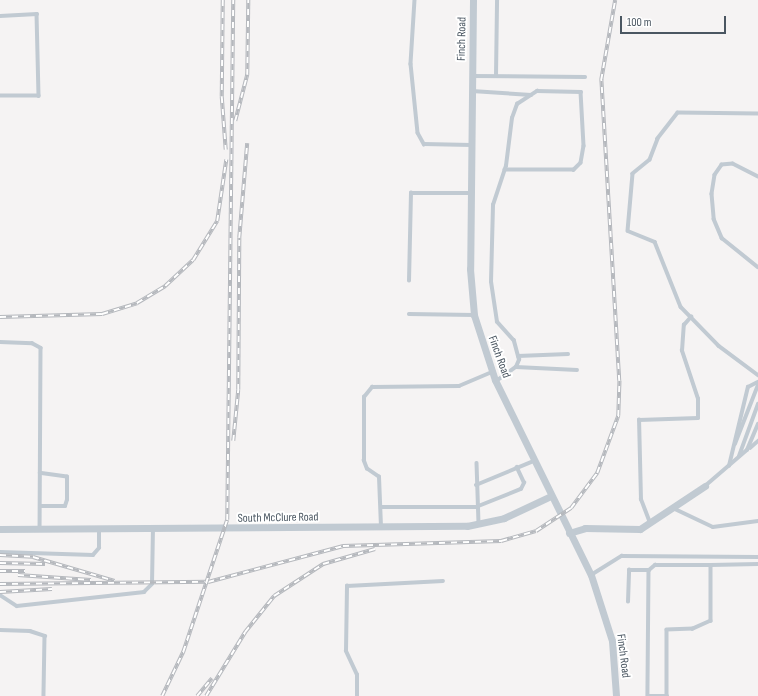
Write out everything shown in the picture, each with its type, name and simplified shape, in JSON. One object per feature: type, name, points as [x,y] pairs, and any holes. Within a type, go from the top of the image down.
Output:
[{"type":"street","name":"Finch Road","points":[[473,0],[470,269],[474,315],[495,382],[569,533],[591,574],[612,641],[616,696]]},
{"type":"street","points":[[569,533],[585,528],[636,530],[650,524],[705,486]]},
{"type":"street","name":"South McClure Road","points":[[0,529],[381,528],[479,524],[504,518],[551,496]]},
{"type":"lane","points":[[415,0],[411,64],[418,133],[424,144],[471,145]]},
{"type":"lane","points":[[496,76],[497,0]]},
{"type":"lane","points":[[0,16],[37,14],[39,96],[0,96]]},
{"type":"lane","points":[[472,76],[585,77]]},
{"type":"lane","points":[[472,91],[530,95]]},
{"type":"lane","points":[[505,170],[574,170],[581,163],[584,146],[582,92],[537,91],[517,104],[512,118],[505,170],[494,205],[491,282],[501,331],[514,341],[518,356],[516,367]]},
{"type":"lane","points":[[758,114],[678,113],[658,139],[650,160],[633,174],[628,231],[655,242],[681,307],[730,355],[758,375]]},
{"type":"lane","points":[[758,178],[733,164],[722,165],[715,175],[712,194],[714,219],[722,238],[758,267]]},
{"type":"lane","points":[[409,281],[411,193],[471,193]]},
{"type":"lane","points":[[409,314],[474,315]]},
{"type":"lane","points":[[650,524],[641,500],[639,420],[698,418],[698,399],[682,351],[684,325],[691,317]]},
{"type":"lane","points":[[0,342],[32,343],[41,348],[40,529]]},
{"type":"lane","points":[[518,356],[568,354]]},
{"type":"lane","points":[[495,382],[516,367],[577,370]]},
{"type":"lane","points":[[381,528],[382,507],[379,477],[367,469],[364,461],[364,397],[372,387],[459,386],[492,372]]},
{"type":"lane","points":[[728,466],[748,387],[758,384]]},
{"type":"lane","points":[[736,460],[758,404]]},
{"type":"lane","points":[[747,450],[758,424]]},
{"type":"lane","points":[[705,486],[758,441]]},
{"type":"lane","points":[[476,485],[534,461]]},
{"type":"lane","points":[[477,463],[476,507],[479,524]]},
{"type":"lane","points":[[382,507],[476,507],[521,489],[524,483],[517,468]]},
{"type":"lane","points":[[40,473],[67,477],[67,500],[65,506],[40,506]]},
{"type":"lane","points":[[673,508],[713,527],[758,521]]},
{"type":"lane","points":[[0,552],[93,555],[99,548],[99,529]]},
{"type":"lane","points":[[0,594],[17,606],[144,592],[152,584],[153,529]]},
{"type":"lane","points":[[591,574],[622,556],[758,557]]},
{"type":"lane","points":[[628,602],[629,570],[649,570],[655,565],[758,564]]},
{"type":"lane","points":[[649,570],[648,696],[667,696],[667,630],[693,629],[711,621],[712,565]]},
{"type":"lane","points":[[357,696],[357,675],[346,651],[347,586],[443,581]]},
{"type":"lane","points":[[0,630],[30,631],[45,636],[44,696]]},
{"type":"railway","points":[[223,0],[222,97],[226,150]]},
{"type":"railway","points":[[162,696],[183,652],[227,520],[233,0]]},
{"type":"railway","points":[[235,121],[247,75],[248,0]]},
{"type":"railway","points":[[0,584],[208,582],[343,546],[501,541],[536,531],[571,508],[597,473],[618,416],[619,381],[601,80],[615,0]]},
{"type":"railway","points":[[233,441],[238,390],[239,238],[247,143]]},
{"type":"railway","points":[[0,317],[102,314],[137,303],[165,286],[193,260],[217,221],[226,160]]},
{"type":"railway","points":[[206,696],[245,632],[274,596],[323,564],[375,549]]},
{"type":"railway","points":[[0,555],[33,557],[115,581]]},
{"type":"railway","points":[[0,563],[45,564]]},
{"type":"railway","points":[[0,571],[25,571]]},
{"type":"railway","points":[[18,575],[91,580]]},
{"type":"railway","points":[[0,592],[52,589]]},
{"type":"railway","points":[[197,696],[212,678]]}]
